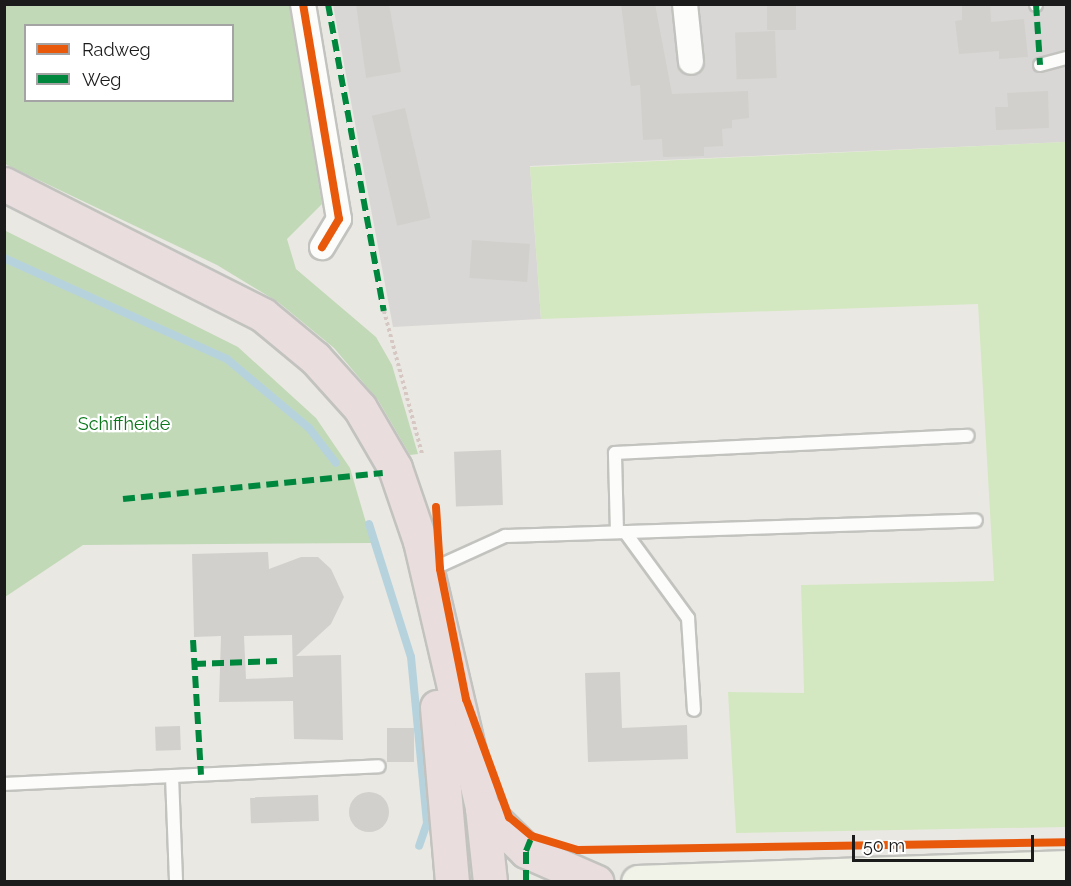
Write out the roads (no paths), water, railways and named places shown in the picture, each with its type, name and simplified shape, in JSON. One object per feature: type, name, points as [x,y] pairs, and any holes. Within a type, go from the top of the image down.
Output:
[{"type":"highway","points":[[4,184],[234,297],[315,358],[360,408],[395,468],[428,571],[482,808],[490,882]]},
{"type":"highway","points":[[4,199],[230,309],[285,346],[351,417],[387,482],[420,595],[444,767],[452,882]]},
{"type":"highway","points":[[482,808],[525,851],[597,882]]},
{"type":"main road","points":[[638,882],[1066,867]]},
{"type":"street","points":[[303,4],[339,219],[322,247]]},
{"type":"street","points":[[685,4],[691,62]]},
{"type":"lane","points":[[1040,64],[1066,57]]},
{"type":"lane","points":[[694,710],[688,618],[621,532],[615,453],[968,436]]},
{"type":"lane","points":[[428,571],[505,536],[976,520]]},
{"type":"lane","points":[[4,783],[379,766]]},
{"type":"lane","points":[[172,776],[176,882]]},
{"type":"waterway","points":[[4,258],[227,359],[309,428],[336,463]]},
{"type":"waterway","points":[[369,524],[411,657],[427,823],[419,846]]},
{"type":"park label","name":"Schiffheide","points":[[124,424]]}]
